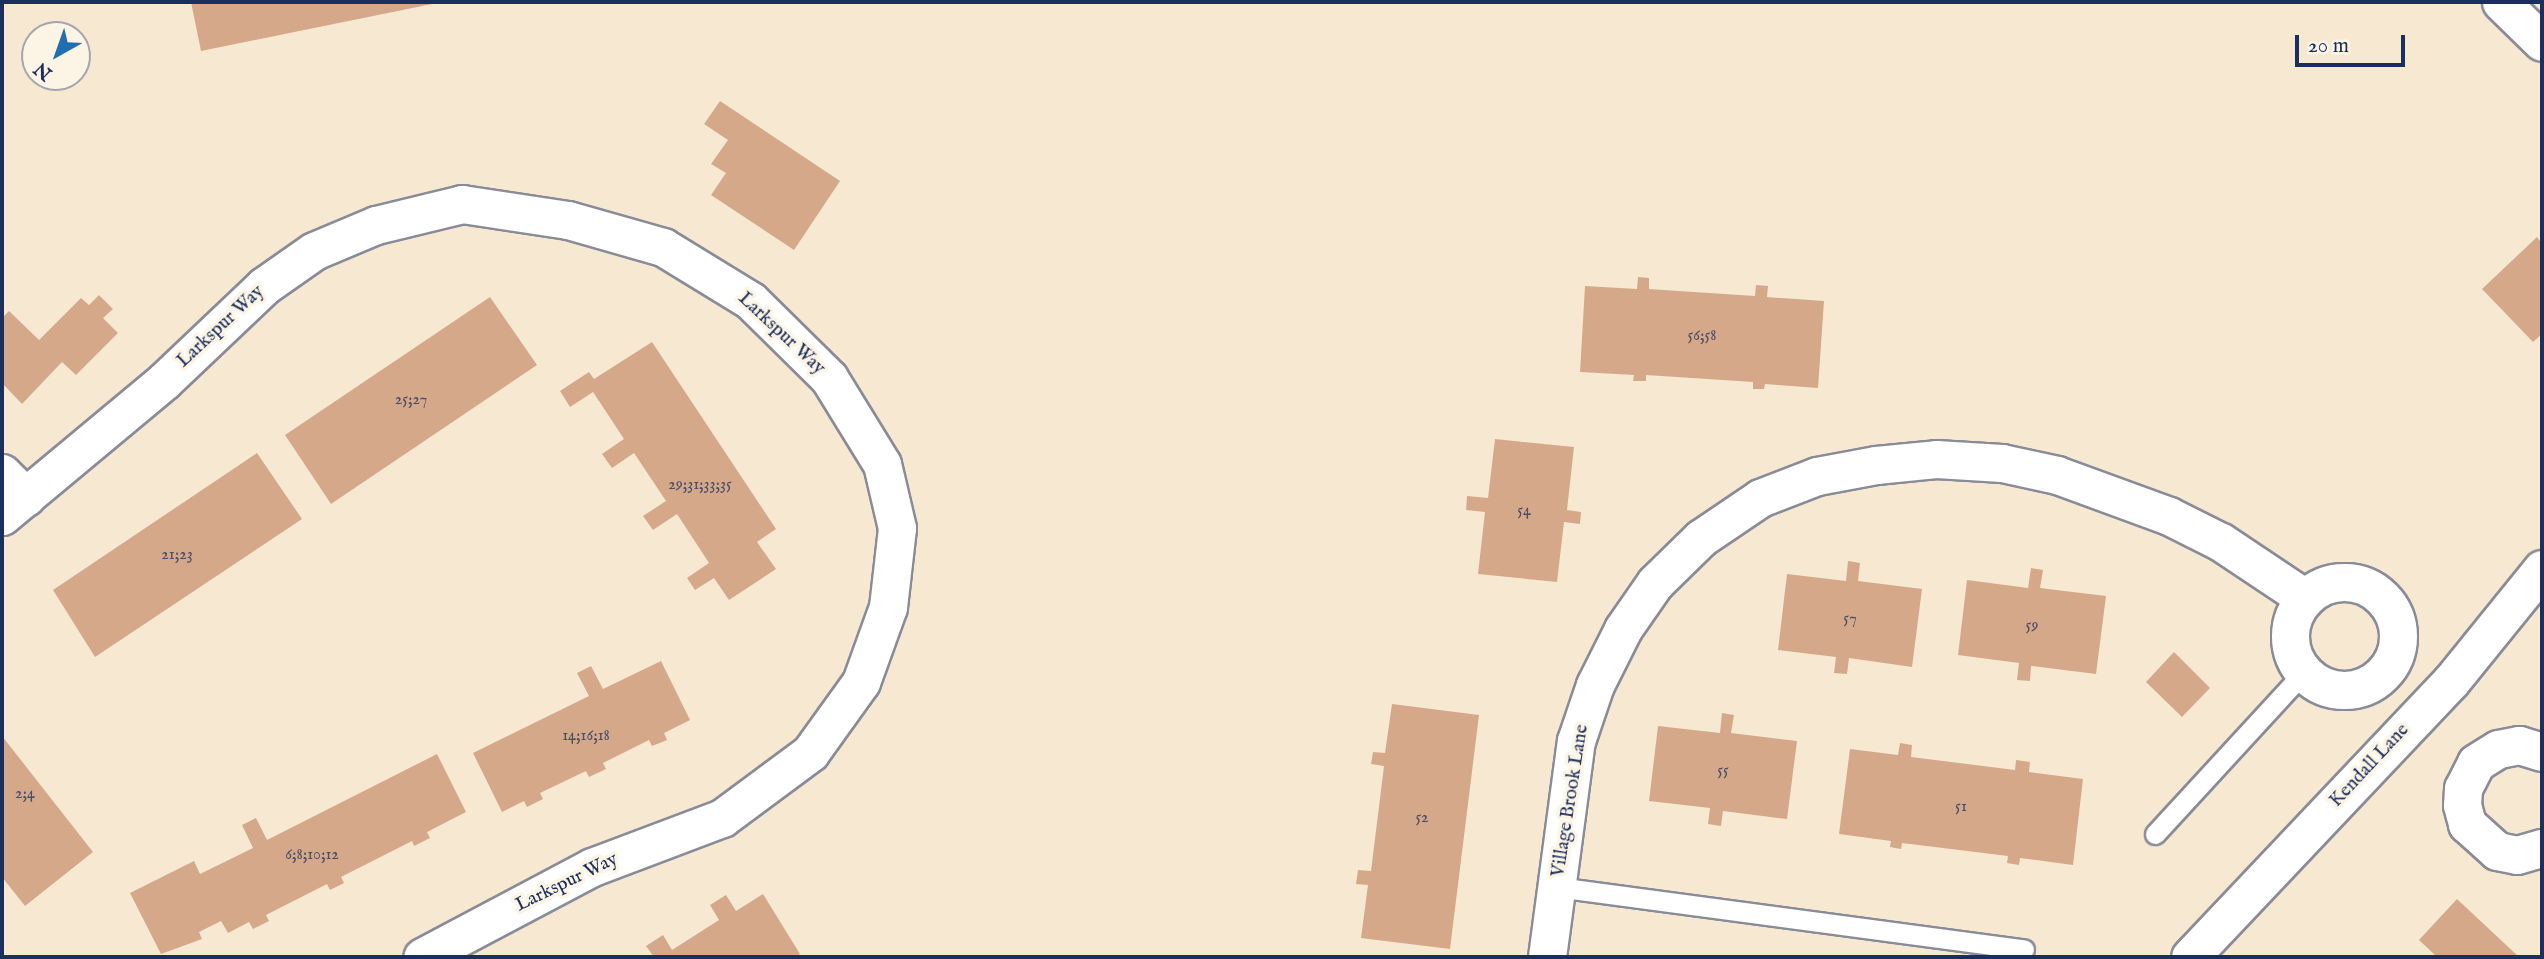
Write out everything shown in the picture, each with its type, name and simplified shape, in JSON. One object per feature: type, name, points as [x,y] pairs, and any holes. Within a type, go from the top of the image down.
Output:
[{"type":"street","points":[[2501,2],[2542,42]]},
{"type":"street","name":"Larkspur Way","points":[[10,495],[164,381],[264,286],[314,251],[376,225],[462,204],[568,220],[663,247],[751,301],[829,378],[882,464],[897,528],[888,607],[861,682],[810,753],[722,818],[592,867],[422,957]]},
{"type":"street","name":"Village Brook Lane","points":[[1547,957],[1576,741],[1595,685],[1623,629],[1655,583],[1701,538],[1760,498],[1806,481],[1876,465],[1936,459],[2001,463],[2057,475],[2179,521],[2221,542],[2305,598]]},
{"type":"street","name":"Kendall Lane","points":[[2190,957],[2452,680],[2542,569]]},
{"type":"street","points":[[2359,584],[2387,604],[2397,628],[2393,657],[2374,682],[2342,690],[2321,685],[2304,673],[2293,655],[2290,636],[2292,620],[2305,598],[2325,585],[2359,584]]},
{"type":"street","points":[[2542,752],[2518,745],[2487,756],[2471,770],[2462,805],[2468,824],[2497,851],[2517,855],[2542,848]]},
{"type":"lane","points":[[2155,834],[2304,673]]},
{"type":"lane","points":[[1557,887],[2024,949]]},
{"type":"building","points":[[191,2],[437,2],[437,3],[201,51]]},
{"type":"building","points":[[720,101],[840,181],[794,250],[711,195],[726,173],[711,164],[728,140],[704,124]]},
{"type":"building","points":[[2537,237],[2542,244],[2542,334],[2533,342],[2482,289]]},
{"type":"building","points":[[1638,277],[1649,278],[1649,289],[1755,296],[1756,285],[1768,286],[1767,297],[1824,301],[1818,388],[1765,384],[1764,389],[1753,389],[1753,382],[1646,375],[1646,381],[1633,381],[1634,375],[1580,372],[1585,286],[1637,289]]},
{"type":"building","points":[[99,295],[113,309],[103,318],[118,333],[76,375],[62,362],[22,404],[2,383],[2,318],[9,311],[39,340],[81,298],[89,305]]},
{"type":"building","points":[[490,297],[537,365],[331,504],[285,435]]},
{"type":"building","points":[[652,342],[776,529],[757,542],[776,569],[729,600],[714,578],[695,590],[687,578],[709,563],[677,514],[653,530],[643,516],[666,501],[634,453],[612,468],[602,454],[624,439],[593,392],[570,407],[560,391],[589,372],[594,379]]},
{"type":"building","points":[[1495,439],[1574,447],[1567,510],[1581,512],[1580,524],[1564,522],[1557,582],[1478,574],[1485,512],[1466,510],[1467,496],[1488,498]]},
{"type":"building","points":[[257,453],[302,519],[95,657],[53,590]]},
{"type":"building","points":[[1848,561],[1860,563],[1858,581],[1922,589],[1912,667],[1849,658],[1847,674],[1834,673],[1836,657],[1778,650],[1787,574],[1846,581]]},
{"type":"building","points":[[2031,568],[2043,570],[2040,588],[2106,596],[2096,674],[2031,666],[2030,681],[2017,680],[2019,663],[1958,655],[1967,580],[2028,588]]},
{"type":"building","points":[[2174,652],[2210,688],[2182,717],[2146,682]]},
{"type":"building","points":[[661,661],[690,720],[664,733],[667,740],[652,746],[649,740],[603,763],[606,769],[589,777],[586,771],[540,793],[543,799],[527,807],[524,801],[502,812],[473,753],[589,696],[577,673],[591,666],[603,689]]},
{"type":"building","points":[[1392,704],[1479,715],[1450,949],[1361,938],[1368,885],[1356,884],[1358,870],[1371,871],[1384,766],[1371,764],[1373,752],[1385,753]]},
{"type":"building","points":[[1722,713],[1734,715],[1731,733],[1797,741],[1787,819],[1723,811],[1721,826],[1708,824],[1710,808],[1649,801],[1658,726],[1720,733]]},
{"type":"building","points":[[2,736],[93,852],[25,906],[2,877]]},
{"type":"building","points":[[1900,743],[1912,745],[1911,757],[2015,770],[2016,760],[2030,762],[2029,772],[2083,779],[2073,865],[2020,858],[2019,865],[2007,863],[2008,856],[1902,843],[1901,849],[1890,847],[1891,841],[1839,834],[1850,749],[1898,755]]},
{"type":"building","points":[[437,754],[466,812],[427,832],[430,838],[414,846],[412,841],[341,877],[344,883],[330,890],[327,884],[266,915],[269,921],[253,929],[249,922],[228,933],[221,921],[199,932],[202,939],[161,954],[130,893],[194,861],[200,874],[253,848],[242,825],[256,818],[267,840]]},
{"type":"building","points":[[763,894],[800,954],[796,957],[654,957],[646,946],[663,935],[672,950],[719,920],[710,905],[726,895],[736,911]]},
{"type":"building","points":[[2457,899],[2519,957],[2437,957],[2419,940]]}]
